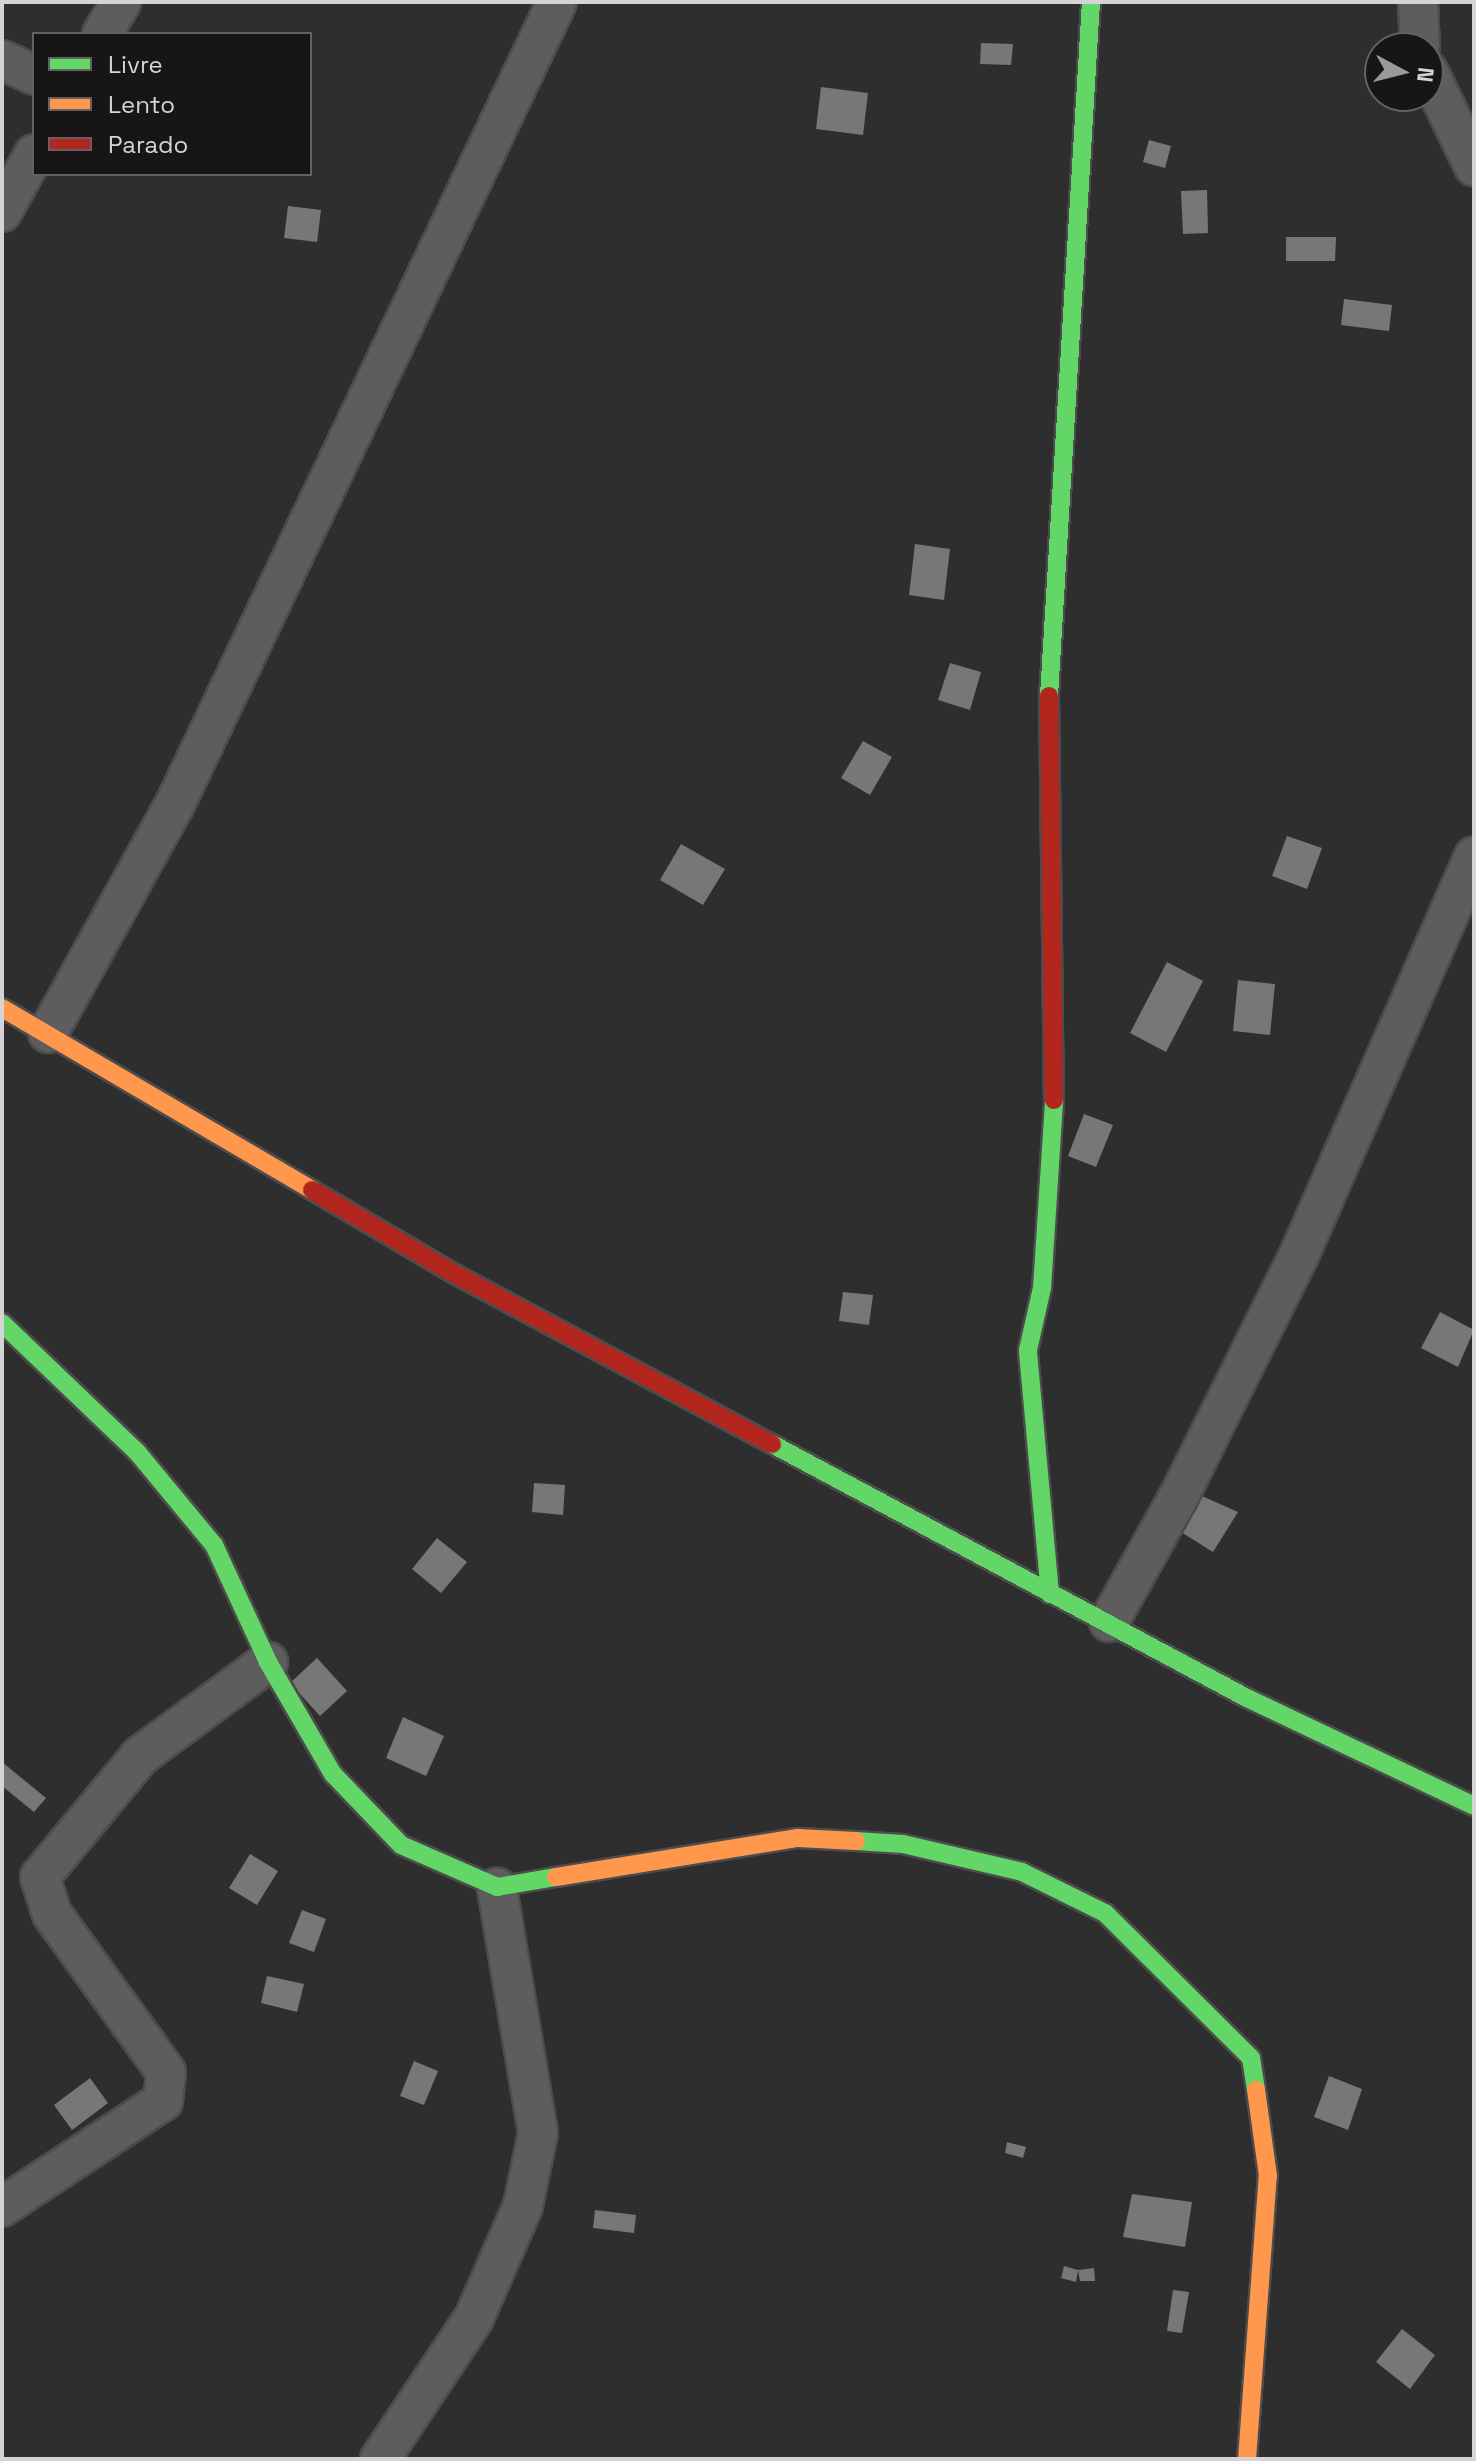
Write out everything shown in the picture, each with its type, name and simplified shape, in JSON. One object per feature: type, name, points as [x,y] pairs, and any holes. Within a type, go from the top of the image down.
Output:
[{"type":"street","points":[[103,32],[121,2]]},
{"type":"street","points":[[48,1033],[175,804],[557,2]]},
{"type":"street","points":[[1050,1594],[1028,1350],[1042,1288],[1057,1048],[1049,680],[1091,2]]},
{"type":"street","points":[[1418,2],[1419,32]]},
{"type":"street","points":[[2,60],[32,74]]},
{"type":"street","points":[[1444,104],[1474,166]]},
{"type":"street","points":[[2,212],[32,158]]},
{"type":"street","points":[[1109,1622],[1178,1498],[1300,1253],[1474,856]]},
{"type":"street","points":[[2,1008],[453,1273],[1247,1698],[1474,1806]]},
{"type":"street","points":[[2,1323],[137,1452],[214,1545],[268,1662],[333,1774],[401,1845],[497,1887],[798,1838],[903,1844],[1022,1872],[1105,1913],[1251,2058],[1268,2176],[1247,2459]]},
{"type":"street","points":[[2,2207],[163,2101],[166,2072],[52,1914],[40,1877],[140,1756],[268,1662]]},
{"type":"street","points":[[380,2459],[474,2318],[523,2206],[538,2133],[497,1887]]},
{"type":"building","points":[[981,43],[1013,44],[1011,65],[980,64]]},
{"type":"building","points":[[821,87],[868,93],[863,135],[816,129]]},
{"type":"building","points":[[1149,140],[1171,146],[1165,168],[1143,162]]},
{"type":"building","points":[[1207,190],[1208,233],[1183,234],[1181,191]]},
{"type":"building","points":[[288,206],[321,210],[317,242],[284,238]]},
{"type":"building","points":[[1286,237],[1336,237],[1335,261],[1286,261]]},
{"type":"building","points":[[1344,299],[1392,305],[1389,331],[1341,325]]},
{"type":"building","points":[[915,544],[950,549],[944,600],[909,595]]},
{"type":"building","points":[[950,663],[981,672],[970,710],[938,700]]},
{"type":"building","points":[[863,741],[892,757],[870,795],[841,778]]},
{"type":"building","points":[[1287,836],[1322,848],[1307,889],[1272,876]]},
{"type":"building","points":[[681,844],[725,869],[703,905],[660,880]]},
{"type":"building","points":[[1167,962],[1203,981],[1166,1052],[1130,1033]]},
{"type":"building","points":[[1238,980],[1275,984],[1270,1035],[1233,1031]]},
{"type":"building","points":[[1084,1114],[1113,1125],[1096,1167],[1068,1156]]},
{"type":"building","points":[[843,1292],[873,1295],[869,1325],[839,1321]]},
{"type":"building","points":[[1440,1312],[1474,1330],[1458,1367],[1421,1348]]},
{"type":"building","points":[[534,1483],[565,1485],[563,1515],[532,1512]]},
{"type":"building","points":[[1195,1493],[1238,1512],[1213,1552],[1176,1529]]},
{"type":"building","points":[[437,1538],[467,1562],[441,1593],[412,1569]]},
{"type":"building","points":[[317,1658],[347,1691],[320,1716],[290,1683]]},
{"type":"building","points":[[403,1717],[444,1736],[426,1776],[386,1758]]},
{"type":"building","points":[[2,1762],[46,1798],[34,1812],[2,1786]]},
{"type":"building","points":[[250,1854],[278,1871],[257,1905],[229,1888]]},
{"type":"building","points":[[302,1910],[326,1919],[314,1952],[289,1943]]},
{"type":"building","points":[[267,1976],[304,1984],[297,2012],[261,2003]]},
{"type":"building","points":[[414,2061],[438,2071],[424,2105],[400,2096]]},
{"type":"building","points":[[1329,2076],[1362,2089],[1348,2130],[1314,2117]]},
{"type":"building","points":[[90,2078],[108,2103],[72,2130],[54,2105]]},
{"type":"building","points":[[1007,2142],[1026,2147],[1023,2158],[1005,2153]]},
{"type":"building","points":[[1132,2194],[1192,2202],[1185,2247],[1123,2237]]},
{"type":"building","points":[[595,2210],[636,2215],[634,2233],[593,2228]]},
{"type":"building","points":[[1064,2266],[1078,2270],[1076,2282],[1061,2278]]},
{"type":"building","points":[[1094,2268],[1095,2281],[1080,2281],[1078,2270]]},
{"type":"building","points":[[1173,2290],[1189,2292],[1182,2333],[1167,2331]]},
{"type":"building","points":[[1402,2329],[1435,2355],[1410,2389],[1376,2362]]},
{"type":"traffic: fast","points":[[1049,696],[1091,2]]},
{"type":"traffic: fast","points":[[1050,1594],[1028,1350],[1042,1288],[1054,1100]]},
{"type":"traffic: fast","points":[[2,1323],[137,1452],[214,1545],[268,1662],[333,1774],[401,1845],[497,1887],[556,1877]]},
{"type":"traffic: fast","points":[[772,1444],[1247,1698],[1474,1806]]},
{"type":"traffic: fast","points":[[856,1841],[903,1844],[1022,1872],[1105,1913],[1251,2058],[1256,2090]]},
{"type":"traffic: slow","points":[[2,1008],[312,1190]]},
{"type":"traffic: slow","points":[[556,1877],[798,1838],[856,1841]]},
{"type":"traffic: slow","points":[[1247,2459],[1268,2176],[1256,2090]]},
{"type":"traffic: jam","points":[[1049,696],[1054,1100]]},
{"type":"traffic: jam","points":[[312,1190],[453,1273],[772,1444]]}]
